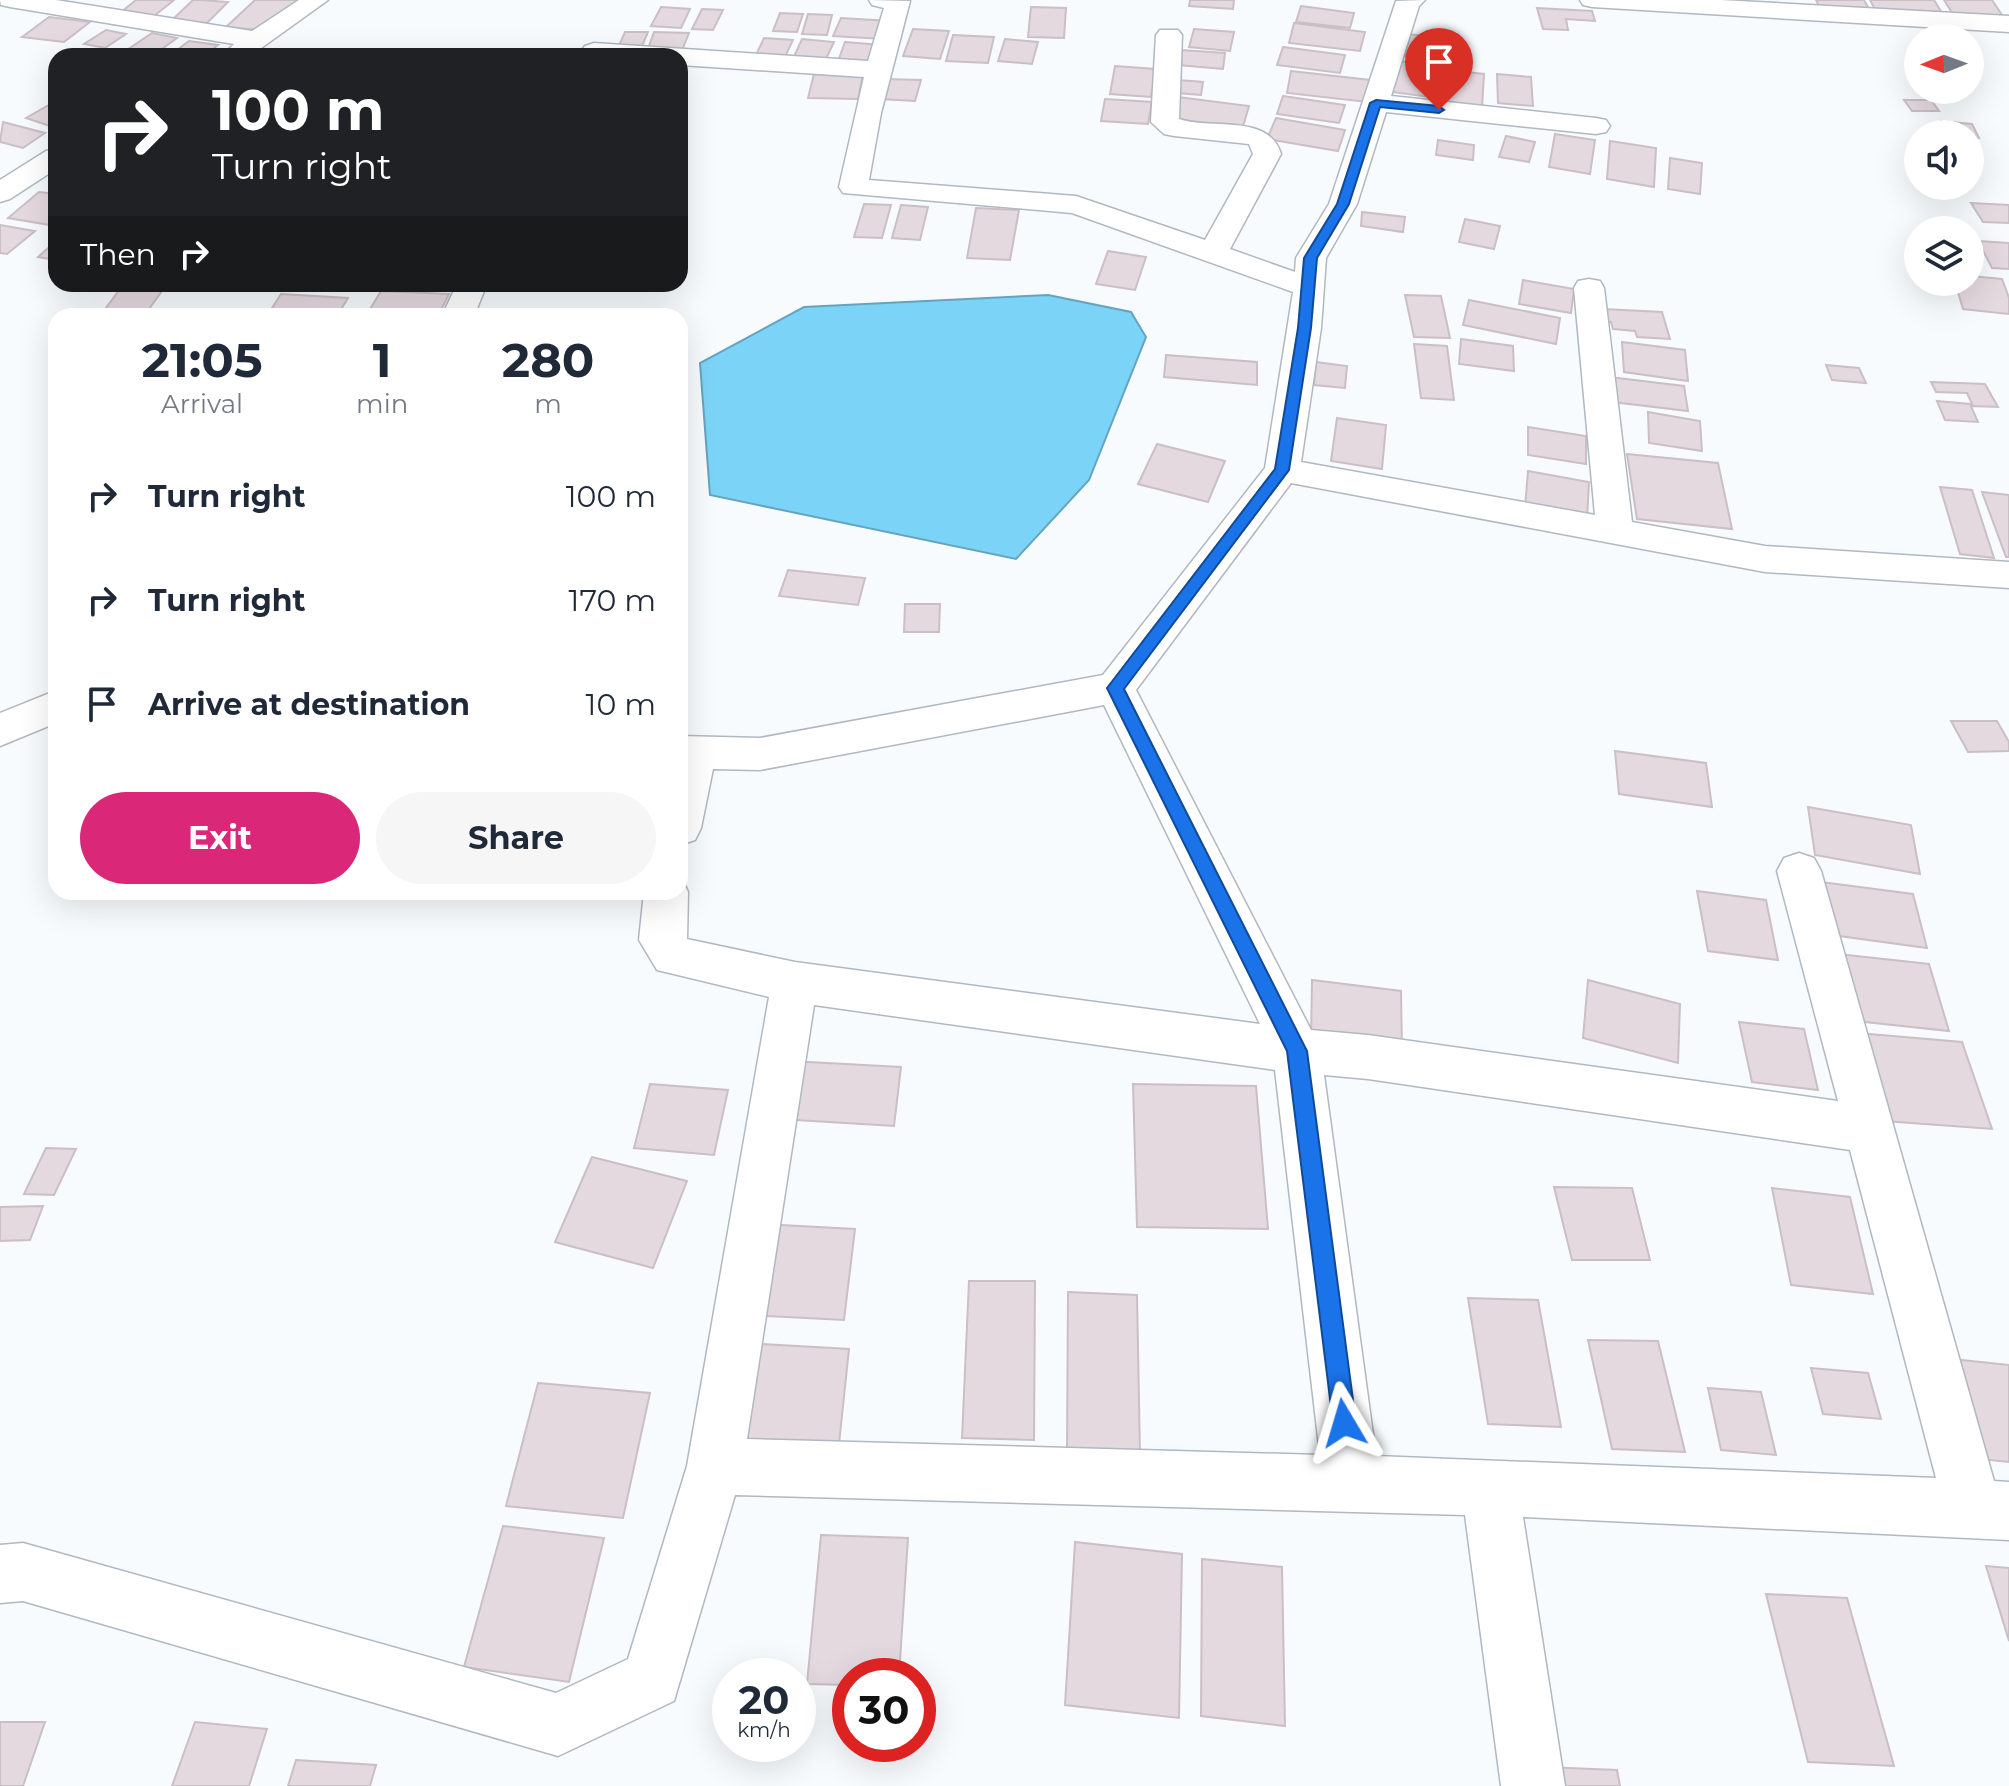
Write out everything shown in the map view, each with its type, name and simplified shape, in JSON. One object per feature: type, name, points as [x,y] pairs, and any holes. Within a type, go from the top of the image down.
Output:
[{"type":"street","points":[[10,0],[258,40]]},
{"type":"street","points":[[245,48],[316,0]]},
{"type":"street","points":[[881,0],[898,1],[867,113],[853,187],[1076,205],[1308,287]]},
{"type":"street","points":[[688,752],[760,754],[1115,688],[1282,470],[1305,328],[1311,258],[1343,204],[1408,1],[1413,0]]},
{"type":"street","points":[[1592,0],[2009,24]]},
{"type":"street","points":[[1169,35],[1165,122],[1174,128],[1257,137],[1264,143],[1267,154],[1213,253]]},
{"type":"street","points":[[688,58],[881,70]]},
{"type":"street","points":[[1376,103],[1596,126]]},
{"type":"street","points":[[10,186],[48,162]]},
{"type":"street","points":[[10,186],[48,185]]},
{"type":"street","points":[[1589,288],[1615,531]]},
{"type":"street","points":[[1282,470],[1765,559],[2009,575]]},
{"type":"street","points":[[1115,688],[1297,1051],[1352,1485]]},
{"type":"street","points":[[0,730],[48,709]]},
{"type":"street","points":[[715,1466],[1772,1497],[1991,1510],[1868,1129],[1799,871]]},
{"type":"street","points":[[665,900],[662,940],[673,956],[795,982],[1297,1051],[1368,1057],[1868,1129]]},
{"type":"street","points":[[0,1574],[23,1572],[558,1725],[652,1679],[715,1466],[795,982]]},
{"type":"street","points":[[1490,1489],[1533,1786]]},
{"type":"water","points":[[1048,295],[1131,312],[1146,337],[1089,480],[1016,559],[710,495],[700,363],[804,307]]},
{"type":"building","points":[[136,0],[174,0],[154,16],[121,12]]},
{"type":"building","points":[[193,0],[228,2],[207,23],[172,20]]},
{"type":"building","points":[[255,0],[300,0],[268,31],[226,27]]},
{"type":"building","points":[[1190,0],[1234,0],[1233,9],[1189,6]]},
{"type":"building","points":[[1816,0],[1864,0],[1872,14],[1822,12]]},
{"type":"building","points":[[1870,0],[1934,0],[1945,18],[1878,15]]},
{"type":"building","points":[[1944,0],[1992,0],[2006,21],[1956,19]]},
{"type":"building","points":[[1301,6],[1354,13],[1350,28],[1296,22]]},
{"type":"building","points":[[661,7],[690,9],[681,28],[651,26]]},
{"type":"building","points":[[1031,7],[1066,8],[1064,38],[1028,37]]},
{"type":"building","points":[[1537,8],[1592,11],[1595,21],[1566,19],[1568,30],[1543,29]]},
{"type":"building","points":[[702,9],[723,10],[713,30],[692,29]]},
{"type":"building","points":[[780,13],[803,14],[797,32],[773,31]]},
{"type":"building","points":[[808,14],[832,15],[827,35],[802,34]]},
{"type":"building","points":[[49,17],[90,22],[64,42],[22,37]]},
{"type":"building","points":[[841,18],[889,21],[883,39],[833,36]]},
{"type":"building","points":[[1294,23],[1365,32],[1360,51],[1289,43]]},
{"type":"building","points":[[913,29],[949,31],[940,59],[903,56]]},
{"type":"building","points":[[1194,29],[1234,32],[1230,51],[1189,47]]},
{"type":"building","points":[[106,30],[126,34],[105,48],[84,44]]},
{"type":"building","points":[[625,32],[648,32],[641,48],[618,48]]},
{"type":"building","points":[[654,32],[689,33],[683,48],[648,48]]},
{"type":"building","points":[[152,33],[177,38],[163,48],[130,48]]},
{"type":"building","points":[[1405,34],[1451,38],[1451,60],[1405,56]]},
{"type":"building","points":[[953,35],[994,37],[988,63],[946,61]]},
{"type":"building","points":[[764,38],[793,40],[783,61],[754,59]]},
{"type":"building","points":[[802,39],[834,42],[824,63],[792,61]]},
{"type":"building","points":[[1005,39],[1038,42],[1032,64],[998,61]]},
{"type":"building","points":[[189,41],[218,45],[214,48],[180,48]]},
{"type":"building","points":[[845,42],[881,45],[874,66],[837,64]]},
{"type":"building","points":[[1283,47],[1345,55],[1340,73],[1277,65]]},
{"type":"building","points":[[1181,50],[1225,53],[1223,69],[1178,65]]},
{"type":"building","points":[[1399,61],[1435,66],[1429,97],[1392,92]]},
{"type":"building","points":[[1115,66],[1156,69],[1151,97],[1110,94]]},
{"type":"building","points":[[1448,70],[1484,74],[1482,108],[1445,103]]},
{"type":"building","points":[[1291,71],[1370,80],[1367,102],[1287,93]]},
{"type":"building","points":[[814,74],[863,75],[858,99],[808,98]]},
{"type":"building","points":[[1497,74],[1531,77],[1533,106],[1498,103]]},
{"type":"building","points":[[885,79],[921,80],[915,101],[879,99]]},
{"type":"building","points":[[1178,80],[1203,82],[1201,95],[1176,93]]},
{"type":"building","points":[[1283,96],[1345,105],[1339,123],[1277,114]]},
{"type":"building","points":[[1178,97],[1249,106],[1242,130],[1171,122]]},
{"type":"building","points":[[1105,99],[1152,102],[1148,124],[1101,121]]},
{"type":"building","points":[[1907,104],[1934,104],[1939,111],[1912,111]]},
{"type":"building","points":[[48,106],[48,125],[26,118]]},
{"type":"building","points":[[1276,118],[1345,130],[1338,151],[1267,139]]},
{"type":"building","points":[[3,122],[45,133],[23,148],[0,142]]},
{"type":"building","points":[[1555,134],[1595,140],[1590,174],[1549,167]]},
{"type":"building","points":[[1506,136],[1535,142],[1529,162],[1499,157]]},
{"type":"building","points":[[1438,140],[1474,145],[1473,160],[1436,155]]},
{"type":"building","points":[[1610,141],[1656,148],[1654,187],[1607,179]]},
{"type":"building","points":[[1670,158],[1702,163],[1700,194],[1668,189]]},
{"type":"building","points":[[39,192],[48,193],[48,225],[8,218]]},
{"type":"building","points":[[1971,203],[2009,205],[2009,223],[1984,222],[1984,216],[1979,216]]},
{"type":"building","points":[[864,204],[891,205],[882,238],[854,237]]},
{"type":"building","points":[[901,205],[928,207],[920,240],[892,238]]},
{"type":"building","points":[[976,208],[1019,210],[1010,260],[967,258]]},
{"type":"building","points":[[1362,212],[1405,217],[1403,232],[1361,226]]},
{"type":"building","points":[[1465,219],[1500,226],[1494,249],[1459,242]]},
{"type":"building","points":[[0,225],[35,231],[7,254],[0,253]]},
{"type":"building","points":[[1984,241],[2009,243],[2009,269],[1992,268],[1984,253]]},
{"type":"building","points":[[48,248],[48,259],[38,257]]},
{"type":"building","points":[[1108,251],[1146,257],[1135,290],[1096,284]]},
{"type":"building","points":[[1984,277],[2002,279],[2009,298],[2009,314],[1963,309],[1959,296],[1984,296]]},
{"type":"building","points":[[1523,280],[1574,289],[1571,313],[1519,304]]},
{"type":"building","points":[[118,292],[161,292],[150,308],[106,308]]},
{"type":"building","points":[[380,292],[449,294],[442,308],[371,308]]},
{"type":"building","points":[[281,294],[348,298],[342,308],[272,308]]},
{"type":"building","points":[[1405,295],[1441,296],[1450,338],[1414,337]]},
{"type":"building","points":[[1469,300],[1560,318],[1556,344],[1463,325]]},
{"type":"building","points":[[1603,309],[1662,312],[1670,339],[1637,337],[1635,331],[1613,329],[1611,322],[1606,322]]},
{"type":"building","points":[[1461,339],[1513,346],[1514,371],[1459,364]]},
{"type":"building","points":[[1622,342],[1685,350],[1688,381],[1624,372]]},
{"type":"building","points":[[1414,344],[1447,346],[1454,400],[1421,398]]},
{"type":"building","points":[[1166,355],[1257,362],[1257,385],[1164,377]]},
{"type":"building","points":[[1316,362],[1347,366],[1345,388],[1314,385]]},
{"type":"building","points":[[1826,365],[1859,368],[1866,383],[1832,380]]},
{"type":"building","points":[[1601,376],[1684,386],[1688,411],[1604,401]]},
{"type":"building","points":[[1931,382],[1985,384],[1998,407],[1973,406],[1967,393],[1936,392]]},
{"type":"building","points":[[1937,401],[1970,404],[1978,422],[1945,420]]},
{"type":"building","points":[[1648,412],[1700,421],[1702,451],[1649,443]]},
{"type":"building","points":[[1337,418],[1386,425],[1382,469],[1331,461]]},
{"type":"building","points":[[1528,427],[1586,436],[1586,464],[1528,455]]},
{"type":"building","points":[[1157,444],[1225,461],[1208,502],[1138,484]]},
{"type":"building","points":[[1627,454],[1718,463],[1732,529],[1637,519]]},
{"type":"building","points":[[1528,471],[1589,482],[1587,519],[1525,508]]},
{"type":"building","points":[[1940,487],[1972,490],[1994,558],[1960,554]]},
{"type":"building","points":[[1982,492],[2009,495],[2009,557],[2006,557]]},
{"type":"building","points":[[788,570],[865,578],[858,605],[779,596]]},
{"type":"building","points":[[905,604],[940,604],[939,632],[904,632]]},
{"type":"building","points":[[1951,721],[1997,721],[2009,742],[2009,751],[1968,752]]},
{"type":"building","points":[[1615,751],[1706,763],[1712,807],[1619,794]]},
{"type":"building","points":[[1808,807],[1911,825],[1920,874],[1815,855]]},
{"type":"building","points":[[1821,882],[1913,894],[1927,948],[1832,935]]},
{"type":"building","points":[[1697,891],[1766,900],[1778,960],[1708,951]]},
{"type":"building","points":[[1838,954],[1929,964],[1949,1031],[1856,1021]]},
{"type":"building","points":[[1312,980],[1401,991],[1402,1051],[1311,1039]]},
{"type":"building","points":[[1588,980],[1680,1004],[1678,1063],[1583,1038]]},
{"type":"building","points":[[1739,1022],[1804,1029],[1818,1090],[1752,1082]]},
{"type":"building","points":[[1858,1033],[1962,1042],[1992,1129],[1884,1121]]},
{"type":"building","points":[[789,1061],[901,1067],[894,1126],[780,1119]]},
{"type":"building","points":[[650,1084],[728,1090],[714,1155],[634,1148]]},
{"type":"building","points":[[1133,1084],[1256,1086],[1268,1229],[1137,1227]]},
{"type":"building","points":[[46,1148],[76,1149],[54,1195],[24,1194]]},
{"type":"building","points":[[592,1157],[687,1181],[653,1268],[555,1242]]},
{"type":"building","points":[[1554,1187],[1632,1188],[1650,1260],[1572,1260]]},
{"type":"building","points":[[1772,1188],[1850,1197],[1873,1294],[1791,1285]]},
{"type":"building","points":[[43,1206],[30,1240],[0,1241],[0,1207]]},
{"type":"building","points":[[762,1224],[855,1229],[844,1320],[748,1315]]},
{"type":"building","points":[[969,1281],[1035,1281],[1034,1440],[962,1438]]},
{"type":"building","points":[[1068,1292],[1137,1295],[1140,1455],[1067,1453]]},
{"type":"building","points":[[1468,1298],[1538,1300],[1561,1427],[1488,1424]]},
{"type":"building","points":[[1588,1340],[1658,1341],[1685,1452],[1612,1449]]},
{"type":"building","points":[[745,1343],[849,1349],[839,1444],[730,1439]]},
{"type":"building","points":[[1952,1359],[2009,1365],[2009,1462],[1981,1459]]},
{"type":"building","points":[[1811,1368],[1868,1373],[1881,1419],[1823,1414]]},
{"type":"building","points":[[538,1383],[650,1393],[623,1518],[506,1506]]},
{"type":"building","points":[[1708,1388],[1761,1392],[1776,1455],[1721,1450]]},
{"type":"building","points":[[503,1526],[604,1538],[569,1682],[464,1667]]},
{"type":"building","points":[[821,1535],[908,1538],[900,1658],[832,1658],[832,1685],[816,1684],[816,1658],[809,1658]]},
{"type":"building","points":[[1075,1542],[1182,1554],[1179,1718],[1065,1705]]},
{"type":"building","points":[[1202,1559],[1282,1567],[1285,1726],[1201,1716]]},
{"type":"building","points":[[1986,1566],[2009,1568],[2009,1641]]},
{"type":"building","points":[[1766,1594],[1847,1598],[1894,1766],[1808,1762]]},
{"type":"building","points":[[0,1722],[45,1722],[23,1786],[0,1786]]},
{"type":"building","points":[[195,1722],[267,1729],[249,1786],[172,1786]]},
{"type":"building","points":[[296,1760],[376,1765],[370,1786],[288,1786]]},
{"type":"building","points":[[1544,1767],[1617,1770],[1620,1786],[1547,1786]]},
{"type":"route","points":[[1344,1423],[1297,1051],[1115,688],[1282,470],[1305,328],[1311,258],[1343,204],[1376,103],[1439,110]]}]
